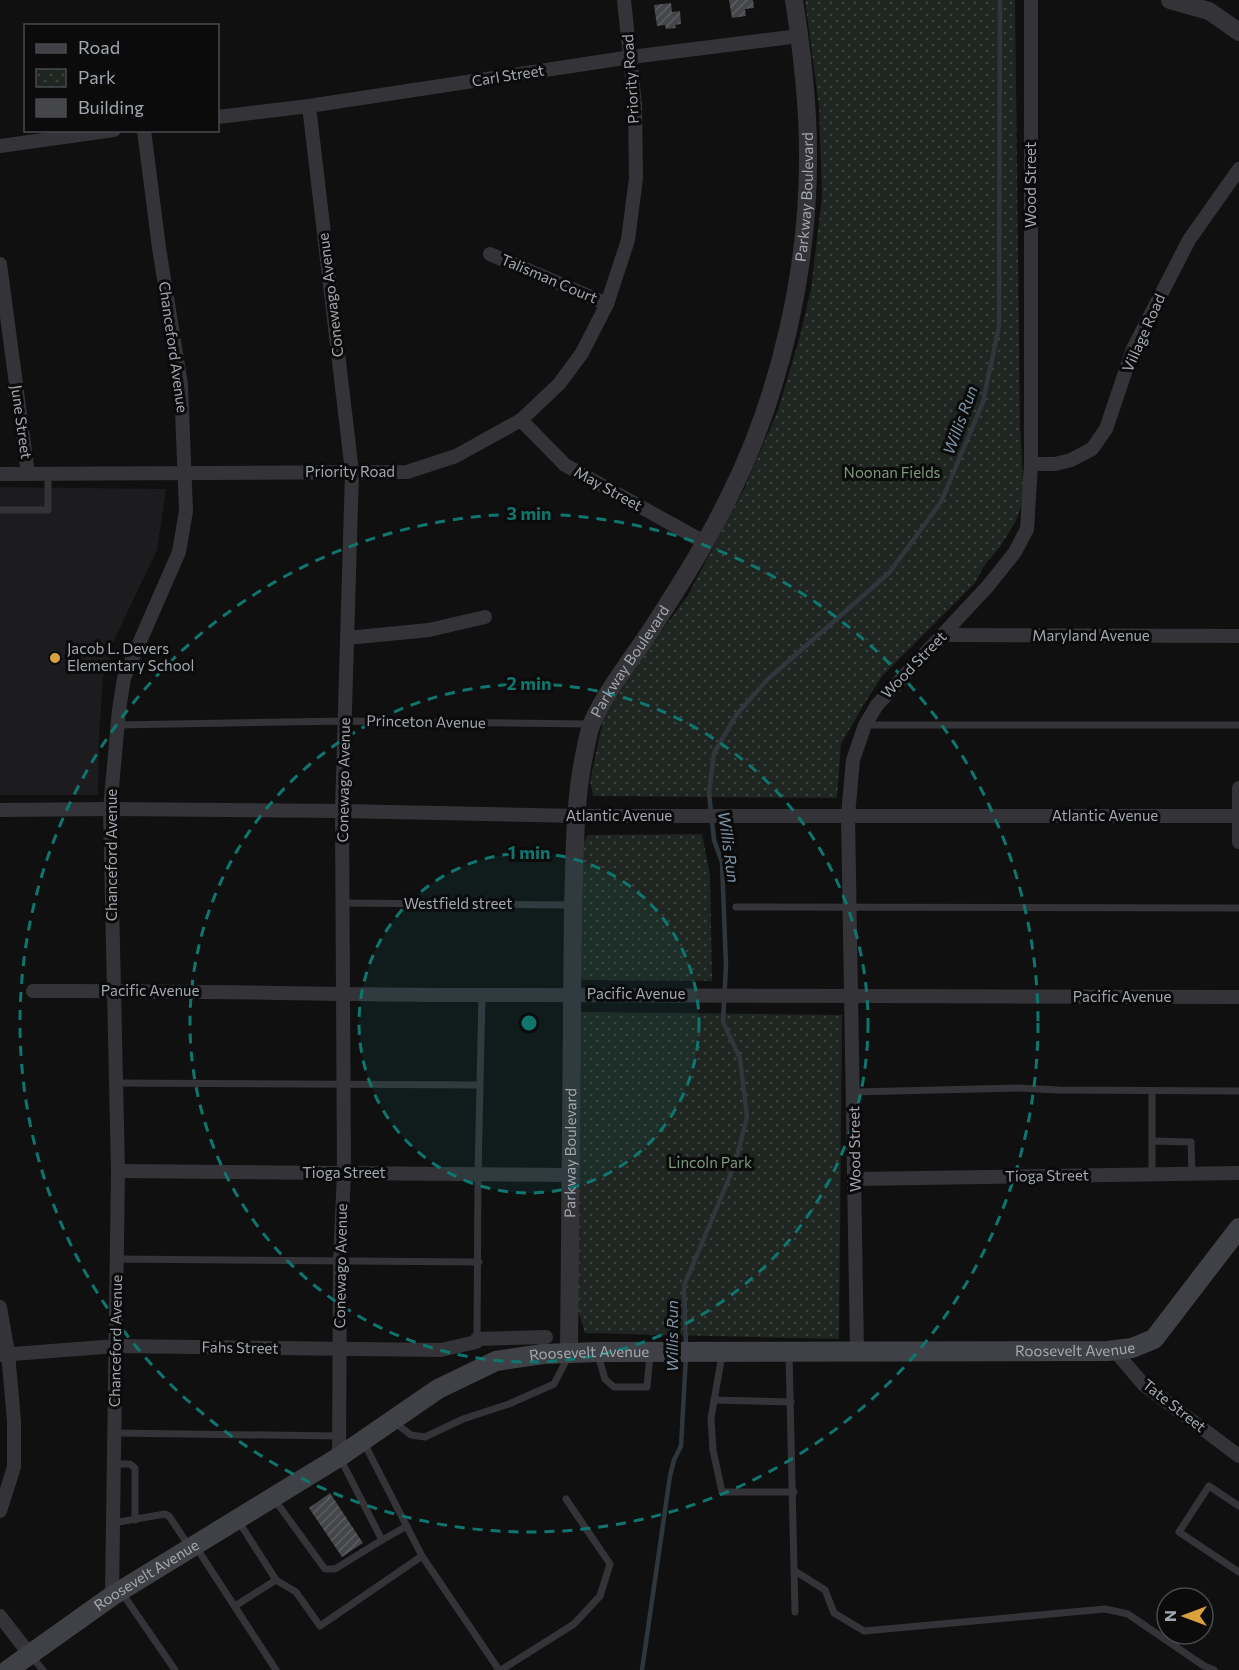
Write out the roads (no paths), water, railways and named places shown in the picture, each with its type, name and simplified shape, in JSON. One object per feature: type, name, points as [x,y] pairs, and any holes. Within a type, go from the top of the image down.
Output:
[{"type":"main road","name":"Roosevelt Avenue","points":[[8,1670],[37,1663],[116,1593],[339,1456],[438,1389],[495,1361],[543,1354],[597,1352],[857,1352],[1132,1348],[1154,1339],[1239,1228]]},
{"type":"street","name":"Priority Road","points":[[0,474],[407,472],[456,456],[521,420],[559,384],[576,361],[607,304],[628,240],[636,178],[635,105],[624,0]]},
{"type":"street","name":"Parkway Boulevard","points":[[570,1353],[573,905],[577,816],[582,767],[592,724],[615,684],[706,543],[736,482],[775,377],[791,313],[804,234],[808,175],[807,118],[800,36],[794,0]]},
{"type":"street","name":"Wood Street","points":[[857,1352],[848,815],[853,759],[865,725],[877,705],[988,586],[1015,552],[1028,529],[1032,464],[1031,0]]},
{"type":"street","points":[[1170,0],[1209,11],[1239,32]]},
{"type":"street","name":"Carl Street","points":[[219,117],[309,106],[631,57],[800,36]]},
{"type":"street","name":"Conewago Avenue","points":[[309,106],[352,472],[342,811],[344,1173],[340,1262],[339,1456]]},
{"type":"street","points":[[0,146],[100,132]]},
{"type":"street","name":"Chanceford Avenue","points":[[116,1593],[113,1523],[118,1171],[110,809],[117,725],[124,678],[179,552],[186,511],[180,384],[144,132]]},
{"type":"street","name":"Village Road","points":[[1032,464],[1055,464],[1071,460],[1092,449],[1097,443],[1106,429],[1133,350],[1184,249],[1239,169]]},
{"type":"street","name":"Talisman Court","points":[[490,254],[607,304]]},
{"type":"street","name":"June Street","points":[[0,264],[28,474]]},
{"type":"street","name":"May Street","points":[[521,420],[565,465],[706,543]]},
{"type":"street","points":[[347,638],[429,630],[485,617]]},
{"type":"street","name":"Maryland Avenue","points":[[943,635],[1239,636]]},
{"type":"street","points":[[1239,788],[1239,842]]},
{"type":"street","name":"Atlantic Avenue","points":[[0,810],[342,811],[577,816],[1238,816]]},
{"type":"street","name":"Pacific Avenue","points":[[33,991],[482,995],[713,994],[852,997],[1239,997]]},
{"type":"street","name":"Tioga Street","points":[[118,1171],[570,1175]]},
{"type":"street","name":"Tioga Street","points":[[855,1179],[1239,1173]]},
{"type":"street","points":[[0,1306],[4,1354],[14,1421],[14,1467],[0,1511]]},
{"type":"street","name":"Fahs Street","points":[[4,1354],[116,1346],[441,1350],[476,1342],[477,1339],[546,1337]]},
{"type":"street","name":"Tate Street","points":[[1114,1350],[1144,1385],[1237,1450]]},
{"type":"street","points":[[0,1616],[37,1663]]},
{"type":"lane","points":[[0,510],[48,510],[48,474]]},
{"type":"lane","name":"Princeton Avenue","points":[[117,725],[345,721],[592,724]]},
{"type":"lane","points":[[865,725],[1239,724]]},
{"type":"lane","name":"Westfield street","points":[[343,903],[573,905]]},
{"type":"lane","points":[[736,907],[1239,908]]},
{"type":"lane","points":[[477,1339],[482,995]]},
{"type":"lane","points":[[115,1083],[480,1085]]},
{"type":"lane","points":[[854,1092],[1018,1088],[1239,1091]]},
{"type":"lane","points":[[1152,1090],[1152,1174]]},
{"type":"lane","points":[[1152,1141],[1191,1142],[1192,1174]]},
{"type":"lane","points":[[117,1259],[479,1262]]},
{"type":"lane","points":[[597,1352],[605,1379],[614,1387],[647,1388],[651,1352]]},
{"type":"lane","points":[[716,1352],[711,1418],[713,1450],[722,1492],[794,1492]]},
{"type":"lane","points":[[789,1352],[795,1612]]},
{"type":"lane","points":[[392,1420],[411,1435],[425,1437],[463,1419],[509,1404],[554,1384],[570,1353]]},
{"type":"lane","points":[[714,1400],[791,1402]]},
{"type":"lane","points":[[115,1433],[339,1436]]},
{"type":"lane","points":[[363,1440],[423,1556],[500,1670],[574,1624],[600,1596],[610,1564],[566,1499]]},
{"type":"lane","points":[[339,1456],[382,1540]]},
{"type":"lane","points":[[114,1464],[130,1464],[135,1468],[135,1521]]},
{"type":"lane","points":[[1239,1506],[1209,1486],[1179,1532],[1239,1572]]},
{"type":"lane","points":[[273,1497],[325,1569],[335,1569],[407,1526]]},
{"type":"lane","points":[[113,1523],[165,1514],[169,1516],[235,1606],[276,1670]]},
{"type":"lane","points":[[237,1519],[276,1580],[296,1592],[320,1626],[423,1556]]},
{"type":"lane","points":[[795,1571],[825,1590],[834,1613],[864,1630],[1105,1609],[1128,1614],[1214,1670]]},
{"type":"lane","points":[[235,1606],[276,1580]]},
{"type":"lane","points":[[116,1593],[175,1670]]},
{"type":"waterway","name":"Willis Run","points":[[686,1348],[684,1286],[735,1164],[747,1117],[740,1058],[723,1022],[726,966],[722,862],[714,840],[709,793],[714,753],[737,714],[767,680],[889,573],[941,502],[983,402],[999,326],[1000,0]]},
{"type":"waterway","name":"Willis Run","points":[[642,1670],[670,1476],[681,1446],[686,1356]]},
{"type":"place","name":"Jacob L. Devers Elementary School","points":[[55,658]]},
{"type":"park label","name":"Noonan Fields","points":[[892,473]]},
{"type":"park label","name":"Lincoln Park","points":[[710,1163]]}]
